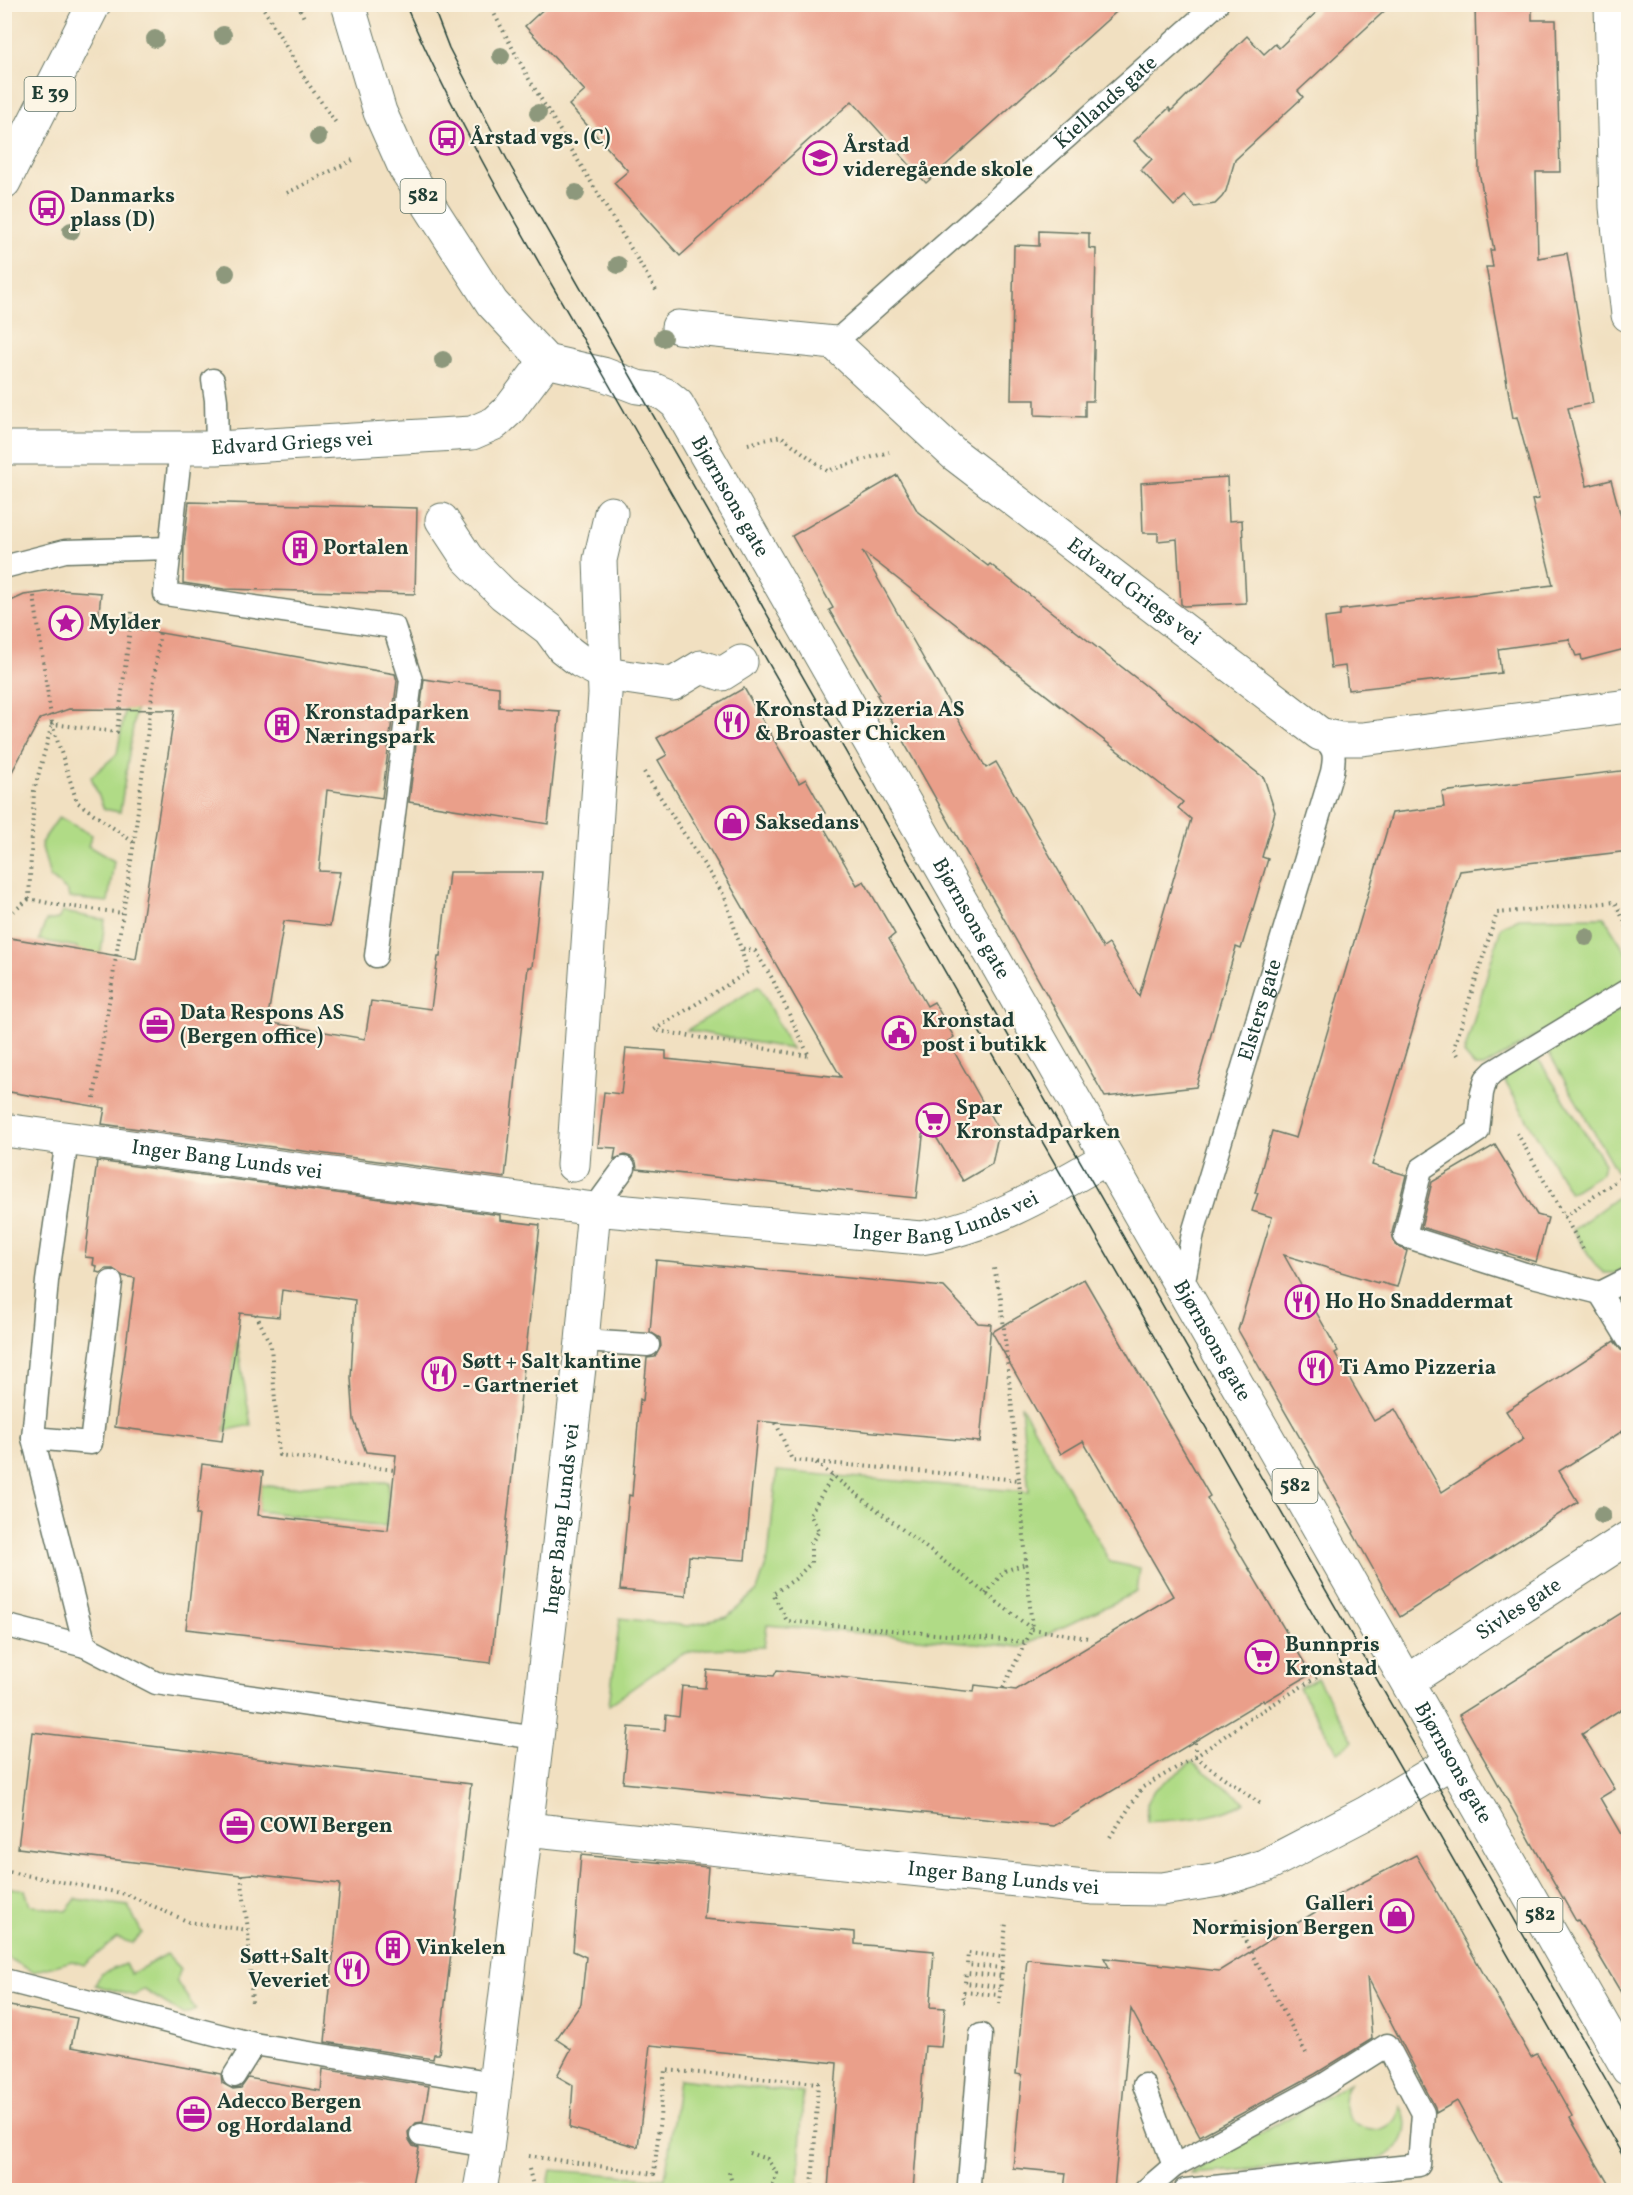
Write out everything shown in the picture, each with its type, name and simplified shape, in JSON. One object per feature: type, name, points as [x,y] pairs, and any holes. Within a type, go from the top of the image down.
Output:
[{"type":"main road","name":"E 39","points":[[4,182],[94,4]]},
{"type":"main road","name":"582","points":[[348,4],[380,112],[405,168],[492,303],[546,361]]},
{"type":"main road","points":[[1611,4],[1616,207],[1629,315]]},
{"type":"main road","points":[[678,327],[834,344]]},
{"type":"main road","name":"Edvard Griegs vei","points":[[834,344],[954,454],[1320,734],[1340,739],[1362,739],[1629,706]]},
{"type":"main road","name":"Edvard Griegs vei","points":[[4,448],[217,448],[472,433],[495,423],[509,411],[546,361]]},
{"type":"main road","name":"Bjørnsons gate","points":[[546,361],[603,374],[637,387],[651,388],[666,395],[677,404],[1182,1291],[1629,2069]]},
{"type":"main road","points":[[573,1165],[605,674],[600,560],[611,513]]},
{"type":"main road","points":[[442,520],[468,558],[503,594],[549,629],[563,648],[580,661],[605,674],[673,684],[701,667],[722,674],[741,662]]},
{"type":"main road","name":"Inger Bang Lunds vei","points":[[4,1130],[594,1209],[921,1238],[951,1233],[980,1224],[1107,1158]]},
{"type":"main road","name":"Inger Bang Lunds vei","points":[[480,2190],[537,1738],[582,1341],[594,1209]]},
{"type":"main road","name":"Sivles gate","points":[[1408,1681],[1629,1538]]},
{"type":"main road","name":"Inger Bang Lunds vei","points":[[526,1829],[1094,1888],[1162,1889],[1219,1880],[1264,1866],[1366,1813],[1453,1761]]},
{"type":"lane","name":"Kiellands gate","points":[[834,344],[1217,4]]},
{"type":"lane","points":[[213,380],[216,400],[217,448]]},
{"type":"lane","points":[[182,447],[165,594],[394,627],[411,680],[376,956]]},
{"type":"lane","points":[[4,567],[64,551],[171,548]]},
{"type":"lane","name":"Elsters gate","points":[[1182,1291],[1193,1233],[1332,772],[1335,757],[1333,748],[1320,734]]},
{"type":"lane","points":[[1629,990],[1493,1072],[1486,1079],[1478,1131],[1421,1169],[1405,1236],[1525,1274],[1604,1292],[1629,1279]]},
{"type":"lane","points":[[67,1140],[47,1281],[33,1438],[85,1646]]},
{"type":"lane","points":[[594,1209],[624,1168]]},
{"type":"lane","points":[[33,1438],[91,1443],[111,1282]]},
{"type":"lane","points":[[1604,1292],[1629,1339]]},
{"type":"lane","points":[[582,1341],[648,1345]]},
{"type":"lane","points":[[4,1625],[85,1646],[156,1683],[537,1738]]},
{"type":"lane","points":[[4,1980],[254,2044],[495,2083]]},
{"type":"lane","points":[[971,2190],[969,2183],[981,2035]]},
{"type":"lane","points":[[234,2076],[254,2044]]},
{"type":"lane","points":[[1146,2190],[1174,2166],[1322,2086],[1387,2045],[1423,2113],[1419,2165],[1185,2190]]},
{"type":"lane","points":[[1144,2085],[1174,2166]]},
{"type":"lane","points":[[421,2134],[487,2148]]},
{"type":"path","points":[[261,4],[307,82],[340,128]]},
{"type":"path","points":[[489,4],[529,79],[678,327]]},
{"type":"path","points":[[287,193],[360,156]]},
{"type":"path","points":[[747,444],[782,436],[827,471],[897,449]]},
{"type":"path","points":[[93,1109],[134,843],[165,594]]},
{"type":"path","points":[[34,596],[52,724],[77,802],[134,843]]},
{"type":"path","points":[[52,724],[117,732],[132,610]]},
{"type":"path","points":[[4,919],[29,899],[33,791],[52,724]]},
{"type":"path","points":[[601,757],[645,772],[725,897],[740,948],[748,972],[654,1030],[810,1056],[772,978],[755,951],[740,948]]},
{"type":"path","points":[[29,899],[123,913]]},
{"type":"path","points":[[1604,1292],[1486,1079],[1466,1074],[1454,1048],[1497,913],[1615,902],[1629,929]]},
{"type":"path","points":[[1564,1217],[1629,1173]]},
{"type":"path","points":[[980,1224],[1001,1299],[1032,1629],[1003,1688]]},
{"type":"path","points":[[256,1314],[271,1346],[279,1455],[394,1470]]},
{"type":"path","points":[[776,1423],[792,1460],[1018,1480]]},
{"type":"path","points":[[815,1462],[1032,1629],[1088,1638]]},
{"type":"path","points":[[833,1476],[810,1514],[819,1531],[811,1543],[811,1563],[795,1579],[773,1594],[787,1621],[1026,1642]]},
{"type":"path","points":[[986,1594],[1004,1571],[1026,1564]]},
{"type":"path","points":[[1110,1837],[1143,1787],[1195,1757],[1246,1721],[1320,1675]]},
{"type":"path","points":[[1195,1742],[1195,1757]]},
{"type":"path","points":[[1195,1757],[1262,1805]]},
{"type":"path","points":[[4,1871],[126,1894],[189,1922],[248,1930]]},
{"type":"path","points":[[241,1875],[248,1930],[254,2044]]},
{"type":"path","points":[[1219,1880],[1248,1947],[1322,2086]]},
{"type":"path","points":[[963,2002],[964,1992],[999,1996],[1002,1968],[1003,1958],[968,1953],[967,1965],[1002,1968]]},
{"type":"path","points":[[1000,1987],[965,1983],[966,1973],[1001,1976]]},
{"type":"path","points":[[487,2148],[654,2174],[665,2070],[818,2083],[812,2190]]},
{"type":"path","points":[[749,2153],[766,2159],[777,2173],[771,2190]]},
{"type":"path","points":[[729,2172],[734,2190]]},
{"type":"green space","points":[[130,681],[140,681],[120,812],[104,809],[91,777],[117,754]]},
{"type":"green space","points":[[59,817],[92,835],[88,846],[114,861],[108,902],[69,898],[68,892],[50,877],[41,843]]},
{"type":"green space","points":[[63,912],[105,920],[86,1074],[77,947],[39,940],[46,921],[58,919]]},
{"type":"green space","points":[[1604,917],[1628,955],[1628,981],[1484,1067],[1475,1067],[1464,1054],[1501,927],[1519,918]]},
{"type":"green space","points":[[759,986],[791,1049],[687,1030]]},
{"type":"green space","points":[[1625,1007],[1628,1012],[1628,1266],[1616,1273],[1604,1273],[1596,1266],[1573,1230],[1627,1190],[1546,1048]]},
{"type":"green space","points":[[1535,1059],[1541,1063],[1604,1163],[1602,1173],[1570,1193],[1503,1078]]},
{"type":"green space","points":[[236,1336],[251,1425],[219,1432],[226,1426]]},
{"type":"green space","points":[[1021,1405],[1110,1562],[1140,1568],[1137,1592],[1021,1647],[767,1625],[764,1647],[705,1649],[681,1654],[609,1705],[620,1618],[688,1626],[727,1617],[757,1591],[768,1558],[777,1471],[1029,1492]]},
{"type":"green space","points":[[389,1482],[386,1526],[258,1511],[261,1485],[288,1488],[332,1483]]},
{"type":"green space","points":[[1317,1678],[1353,1741],[1338,1752],[1299,1688]]},
{"type":"green space","points":[[1192,1762],[1245,1802],[1210,1815],[1148,1822],[1147,1803],[1154,1790]]},
{"type":"green space","points":[[5,1887],[25,1890],[30,1905],[66,1911],[76,1899],[128,1906],[142,1933],[132,1943],[117,1938],[84,1965],[72,1961],[33,1972],[5,1956]]},
{"type":"green space","points":[[167,1954],[181,1969],[176,1981],[196,2010],[184,2015],[143,1989],[134,1996],[95,1985],[101,1974],[125,1964],[131,1974]]},
{"type":"green space","points":[[679,2079],[803,2093],[798,2190],[547,2190],[551,2170],[665,2179]]},
{"type":"green space","points":[[1350,2083],[1344,2099],[1346,2112],[1353,2122],[1363,2128],[1374,2130],[1386,2127],[1395,2119],[1400,2106],[1406,2122],[1403,2138],[1399,2145],[1387,2155],[1378,2159],[1190,2173]]},
{"type":"building","points":[[549,4],[1125,4],[926,183],[852,101],[680,256],[614,183],[628,171],[569,105],[585,91],[525,26]]},
{"type":"building","points":[[1325,4],[1392,4],[1298,91],[1303,97],[1235,160],[1226,191],[1215,204],[1195,207],[1185,196],[1174,206],[1141,170],[1152,159],[1134,141],[1169,108],[1171,111],[1247,36],[1264,54],[1275,44],[1279,48]]},
{"type":"building","points":[[1532,5],[1532,20],[1556,20],[1560,172],[1536,172],[1538,258],[1567,253],[1593,403],[1568,408],[1587,486],[1611,480],[1629,546],[1629,648],[1582,660],[1581,655],[1576,656],[1569,639],[1498,649],[1501,673],[1348,690],[1345,666],[1331,668],[1325,618],[1340,616],[1340,610],[1553,585],[1532,500],[1539,499],[1517,417],[1513,418],[1486,267],[1493,267],[1490,250],[1494,250],[1479,172],[1475,6]]},
{"type":"building","points":[[1039,231],[1089,233],[1089,248],[1096,249],[1093,401],[1085,401],[1085,417],[1035,415],[1035,400],[1011,400],[1014,245],[1039,246]]},
{"type":"building","points":[[897,475],[918,512],[988,566],[990,564],[1264,778],[1275,812],[1262,857],[1268,859],[1241,949],[1236,947],[1196,1087],[1105,1097],[877,695],[879,694],[829,610],[833,608],[792,536]],"holes":[[[862,551],[1183,802],[1178,808],[1191,819],[1139,996],[1109,944],[1103,948],[996,762],[986,768]]]},
{"type":"building","points":[[1227,477],[1229,521],[1242,520],[1246,603],[1184,606],[1181,604],[1177,539],[1158,541],[1158,533],[1143,533],[1141,483]]},
{"type":"building","name":"Portalen","points":[[189,502],[417,508],[415,594],[224,589],[183,583],[184,545]]},
{"type":"building","points":[[61,590],[101,593],[98,622],[395,674],[397,681],[382,798],[327,790],[319,871],[340,872],[330,926],[284,921],[267,1022],[365,1039],[371,1001],[431,1009],[438,957],[440,957],[449,872],[542,872],[532,967],[528,967],[505,1178],[102,1124],[105,1108],[4,1091],[4,937],[136,959],[175,710],[69,709],[40,719],[4,787],[4,604],[24,595]]},
{"type":"building","points":[[424,679],[499,687],[499,707],[560,711],[548,824],[409,802]]},
{"type":"building","points":[[744,688],[799,783],[806,779],[825,813],[818,817],[857,885],[864,881],[895,934],[889,939],[927,1006],[934,1002],[954,1037],[948,1041],[999,1131],[992,1164],[963,1181],[925,1119],[916,1198],[637,1169],[636,1162],[631,1157],[625,1155],[614,1159],[616,1148],[598,1147],[604,1092],[621,1094],[626,1048],[666,1051],[666,1059],[841,1077],[658,760],[667,755],[657,738]]},
{"type":"building","points":[[1629,770],[1629,851],[1460,871],[1372,1165],[1406,1175],[1392,1233],[1395,1245],[1407,1251],[1397,1287],[1284,1255],[1338,1351],[1335,1353],[1374,1421],[1395,1409],[1442,1492],[1524,1439],[1506,1411],[1614,1341],[1621,1350],[1629,1352],[1629,1427],[1559,1471],[1578,1502],[1400,1617],[1238,1330],[1272,1217],[1252,1211],[1258,1193],[1255,1193],[1272,1131],[1296,1138],[1392,813],[1444,807],[1442,792]]},
{"type":"building","points":[[1495,1145],[1537,1215],[1548,1218],[1536,1262],[1421,1227],[1432,1182]]},
{"type":"building","points":[[97,1161],[500,1215],[500,1220],[540,1225],[491,1663],[186,1629],[199,1515],[196,1515],[202,1464],[263,1472],[258,1515],[388,1530],[396,1455],[366,1452],[354,1420],[351,1378],[355,1300],[282,1290],[279,1317],[240,1313],[222,1441],[115,1427],[135,1278],[123,1276],[113,1269],[106,1269],[101,1273],[96,1272],[97,1266],[93,1265],[94,1258],[85,1257]]},
{"type":"building","points":[[656,1260],[944,1287],[978,1323],[991,1324],[980,1442],[758,1421],[745,1560],[689,1556],[686,1596],[620,1590],[629,1495],[632,1496],[640,1399],[643,1401],[647,1358],[655,1357],[661,1346],[660,1338],[650,1332]]},
{"type":"building","points":[[1084,1279],[1210,1496],[1207,1498],[1311,1674],[1264,1702],[1263,1700],[1054,1826],[623,1783],[629,1727],[665,1730],[666,1715],[679,1717],[682,1686],[705,1688],[707,1670],[774,1676],[777,1670],[974,1692],[975,1685],[1016,1690],[1173,1596],[1083,1441],[1061,1454],[992,1332]]},
{"type":"building","points":[[1629,1608],[1629,1704],[1582,1734],[1615,1789],[1600,1798],[1629,1848],[1629,2006],[1578,1920],[1576,1921],[1459,1715]]},
{"type":"building","name":"Vinkelen","points":[[32,1732],[471,1784],[439,2054],[434,2054],[433,2059],[325,2042],[340,1884],[252,1874],[241,1875],[18,1848]]},
{"type":"building","points":[[581,1855],[708,1867],[704,1919],[855,1932],[855,1944],[934,1951],[930,2007],[945,2008],[941,2047],[925,2046],[913,2190],[828,2190],[837,2063],[650,2045],[638,2147],[570,2128],[573,2085],[557,2076],[571,2049],[556,2039],[581,2004],[586,1957],[573,1951]]},
{"type":"building","points":[[1416,1855],[1531,2057],[1537,2054],[1572,2116],[1570,2118],[1612,2190],[1505,2190],[1457,2101],[1436,2113],[1435,2107],[1367,1976],[1372,2039],[1315,2074],[1200,2136],[1131,2009],[1114,2190],[1064,2190],[1066,2173],[1013,2168],[1022,2075],[1016,2074],[1027,1959],[1109,1967],[1104,1958],[1219,1971],[1330,1903],[1328,1900]]},
{"type":"building","points":[[4,2005],[77,2018],[71,2047],[221,2074],[222,2083],[233,2089],[241,2088],[248,2078],[321,2091],[323,2069],[429,2086],[423,2122],[416,2123],[408,2132],[413,2146],[419,2148],[411,2190],[4,2190]]},
{"type":"tram line","points":[[405,4],[474,146],[525,238],[1628,2165]]},
{"type":"tram line","points":[[432,4],[449,48],[511,167],[1628,2118]]},
{"type":"place","name":"Årstad vgs. (C)","points":[[447,138]]},
{"type":"place","name":"Årstad videregående skole","points":[[820,158]]},
{"type":"place","name":"Danmarks plass (D)","points":[[47,208]]},
{"type":"place","name":"Portalen","points":[[300,548]]},
{"type":"place","name":"Mylder","points":[[66,623]]},
{"type":"place","name":"Kronstad Pizzeria AS & Broaster Chicken","points":[[732,722]]},
{"type":"place","name":"Kronstadparken Næringspark","points":[[282,725]]},
{"type":"place","name":"Saksedans","points":[[732,823]]},
{"type":"place","name":"Data Respons AS (Bergen office)","points":[[157,1025]]},
{"type":"place","name":"Kronstad post i butikk","points":[[899,1033]]},
{"type":"place","name":"Spar Kronstadparken","points":[[933,1120]]},
{"type":"place","name":"Ho Ho Snaddermat","points":[[1302,1302]]},
{"type":"place","name":"Ti Amo Pizzeria","points":[[1316,1368]]},
{"type":"place","name":"Søtt + Salt kantine - Gartneriet","points":[[439,1374]]},
{"type":"place","name":"Bunnpris Kronstad","points":[[1262,1657]]},
{"type":"place","name":"COWI Bergen","points":[[237,1826]]},
{"type":"place","name":"Galleri Normisjon Bergen","points":[[1397,1916]]},
{"type":"place","name":"Vinkelen","points":[[393,1948]]},
{"type":"place","name":"Søtt+Salt Veveriet","points":[[352,1969]]},
{"type":"place","name":"Adecco Bergen og Hordaland","points":[[194,2114]]}]
